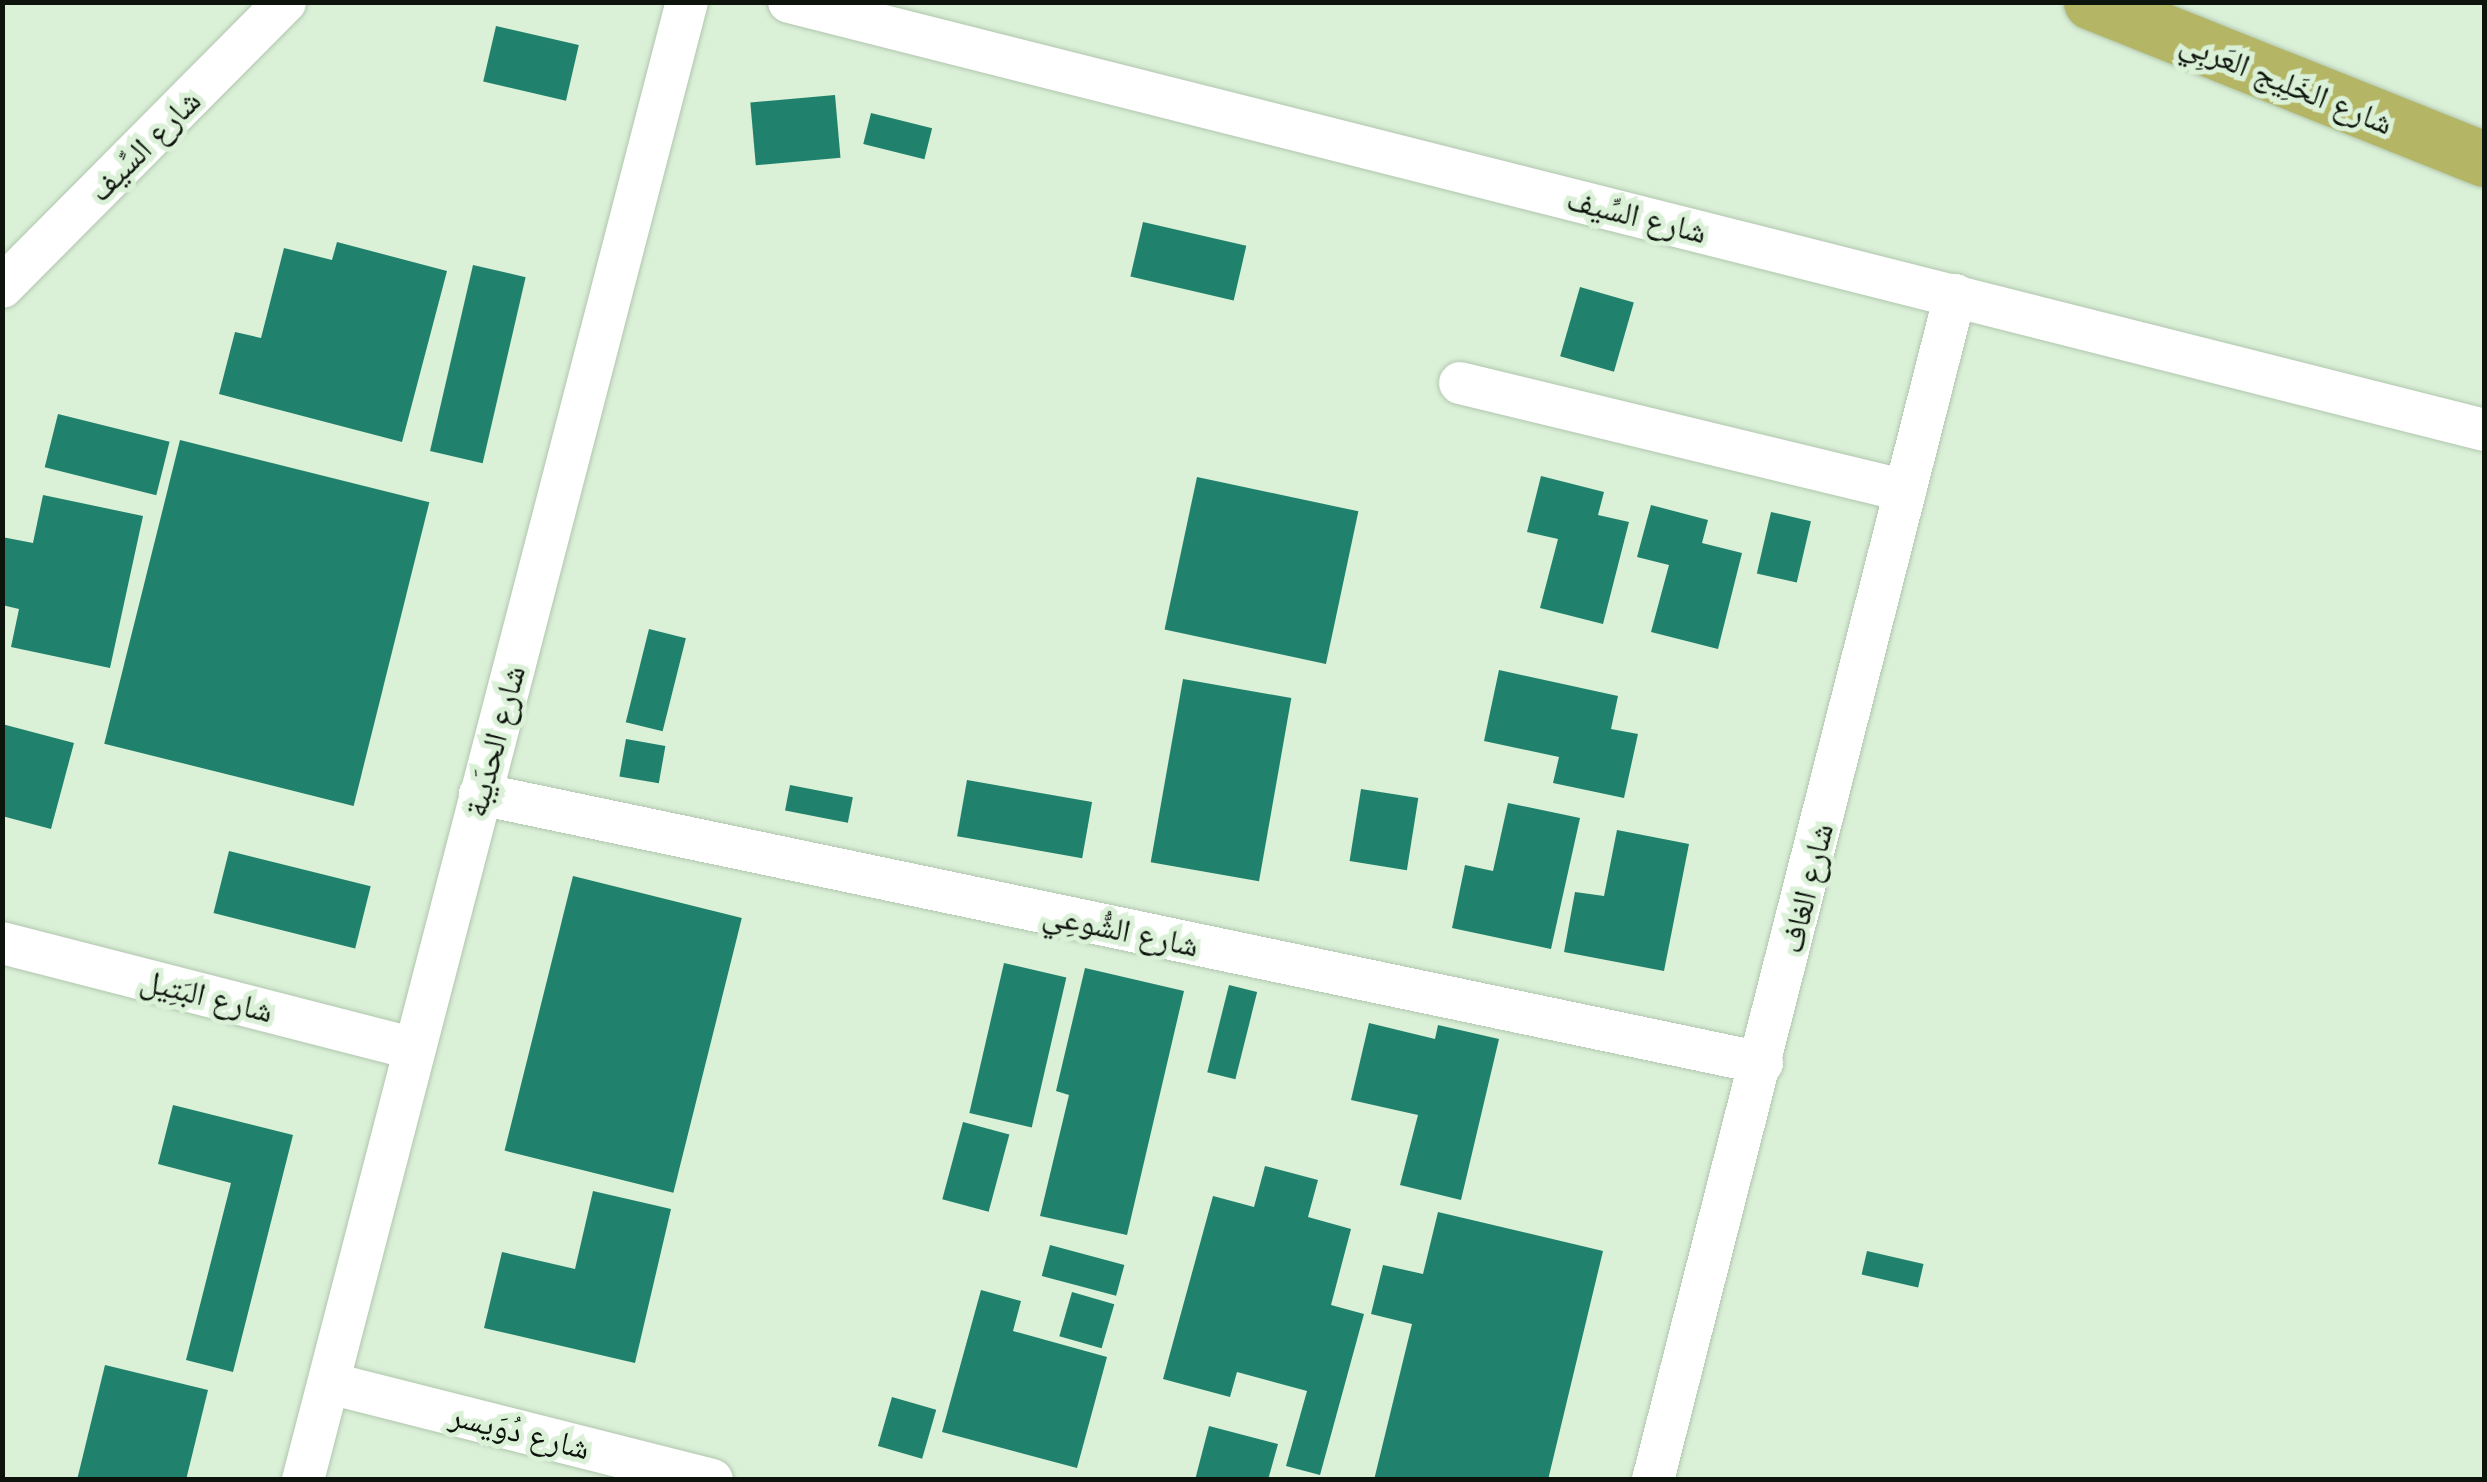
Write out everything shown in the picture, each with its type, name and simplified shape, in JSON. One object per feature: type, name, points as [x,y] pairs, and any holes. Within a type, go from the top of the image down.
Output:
[{"type":"highway","name":"شارع الخَلِيج العَربِي","points":[[2091,2],[2484,159]]},
{"type":"street","name":"شارع السِّيف","points":[[2,287],[285,2]]},
{"type":"street","name":"شارع الحدَيبة","points":[[303,1480],[412,1048],[688,2]]},
{"type":"street","name":"شارع السِّيف","points":[[790,2],[2484,430]]},
{"type":"street","name":"شارع الغاف","points":[[1653,1480],[1955,295]]},
{"type":"street","points":[[1460,383],[1905,491]]},
{"type":"street","name":"شارع الشُّوعِي","points":[[480,794],[1762,1063]]},
{"type":"street","name":"شارع البَتِيل","points":[[2,943],[412,1048]]},
{"type":"street","name":"شارع دُوَيسر","points":[[328,1384],[712,1480]]},
{"type":"building","points":[[496,26],[579,45],[566,101],[483,82]]},
{"type":"building","points":[[835,95],[840,158],[756,165],[750,102]]},
{"type":"building","points":[[871,113],[932,128],[924,159],[863,144]]},
{"type":"building","points":[[1143,222],[1246,246],[1234,300],[1130,277]]},
{"type":"building","points":[[337,242],[447,271],[402,442],[219,394],[235,332],[261,338],[284,248],[332,260]]},
{"type":"building","points":[[473,265],[526,277],[483,463],[430,451]]},
{"type":"building","points":[[1580,287],[1634,302],[1614,372],[1560,356]]},
{"type":"building","points":[[58,414],[170,442],[156,495],[45,467]]},
{"type":"building","points":[[180,440],[429,502],[354,806],[104,744]]},
{"type":"building","points":[[1541,476],[1604,492],[1598,515],[1629,522],[1603,624],[1540,608],[1558,539],[1527,532]]},
{"type":"building","points":[[1197,477],[1358,511],[1326,664],[1165,630]]},
{"type":"building","points":[[43,495],[143,516],[110,668],[11,647],[19,609],[2,605],[2,537],[33,543]]},
{"type":"building","points":[[1651,505],[1708,520],[1702,543],[1742,553],[1718,649],[1651,632],[1669,565],[1637,557]]},
{"type":"building","points":[[1771,512],[1811,521],[1797,583],[1757,573]]},
{"type":"building","points":[[649,629],[686,638],[663,731],[626,722]]},
{"type":"building","points":[[1499,670],[1618,696],[1611,729],[1638,734],[1624,798],[1553,783],[1559,757],[1484,741]]},
{"type":"building","points":[[1183,679],[1291,698],[1259,881],[1151,862]]},
{"type":"building","points":[[2,724],[74,743],[51,829],[2,816]]},
{"type":"building","points":[[626,739],[665,746],[659,783],[619,776]]},
{"type":"building","points":[[967,780],[1092,802],[1082,858],[957,836]]},
{"type":"building","points":[[790,785],[853,797],[848,823],[785,811]]},
{"type":"building","points":[[1361,789],[1418,798],[1407,870],[1350,861]]},
{"type":"building","points":[[1508,803],[1580,818],[1551,949],[1452,928],[1465,865],[1493,871]]},
{"type":"building","points":[[1617,830],[1689,844],[1664,971],[1564,952],[1575,892],[1604,896]]},
{"type":"building","points":[[229,851],[371,886],[355,948],[214,913]]},
{"type":"building","points":[[573,876],[742,918],[673,1193],[505,1151]]},
{"type":"building","points":[[1004,963],[1066,977],[1032,1127],[969,1113]]},
{"type":"building","points":[[1085,968],[1184,991],[1127,1235],[1040,1216],[1069,1095],[1056,1091]]},
{"type":"building","points":[[1229,985],[1257,992],[1235,1079],[1207,1072]]},
{"type":"building","points":[[1369,1023],[1435,1039],[1438,1025],[1499,1039],[1461,1200],[1400,1185],[1418,1115],[1351,1100]]},
{"type":"building","points":[[173,1105],[293,1135],[233,1372],[186,1360],[231,1183],[158,1164]]},
{"type":"building","points":[[963,1122],[1009,1134],[989,1212],[942,1199]]},
{"type":"building","points":[[1265,1166],[1318,1180],[1308,1217],[1351,1229],[1331,1305],[1364,1314],[1320,1475],[1286,1466],[1307,1391],[1237,1372],[1230,1397],[1163,1379],[1213,1196],[1254,1207]]},
{"type":"building","points":[[593,1191],[671,1209],[635,1363],[484,1328],[502,1252],[575,1269]]},
{"type":"building","points":[[1438,1212],[1603,1251],[1548,1480],[1374,1480],[1412,1324],[1371,1314],[1383,1265],[1423,1274]]},
{"type":"building","points":[[1050,1245],[1124,1265],[1116,1296],[1042,1276]]},
{"type":"building","points":[[1867,1251],[1924,1264],[1918,1287],[1862,1274]]},
{"type":"building","points":[[981,1290],[1021,1301],[1013,1331],[1107,1357],[1077,1468],[942,1432]]},
{"type":"building","points":[[1072,1292],[1114,1304],[1102,1348],[1059,1336]]},
{"type":"building","points":[[105,1365],[208,1390],[186,1480],[77,1480]]},
{"type":"building","points":[[892,1397],[936,1410],[922,1459],[878,1446]]},
{"type":"building","points":[[1209,1426],[1278,1444],[1268,1480],[1195,1480]]}]
